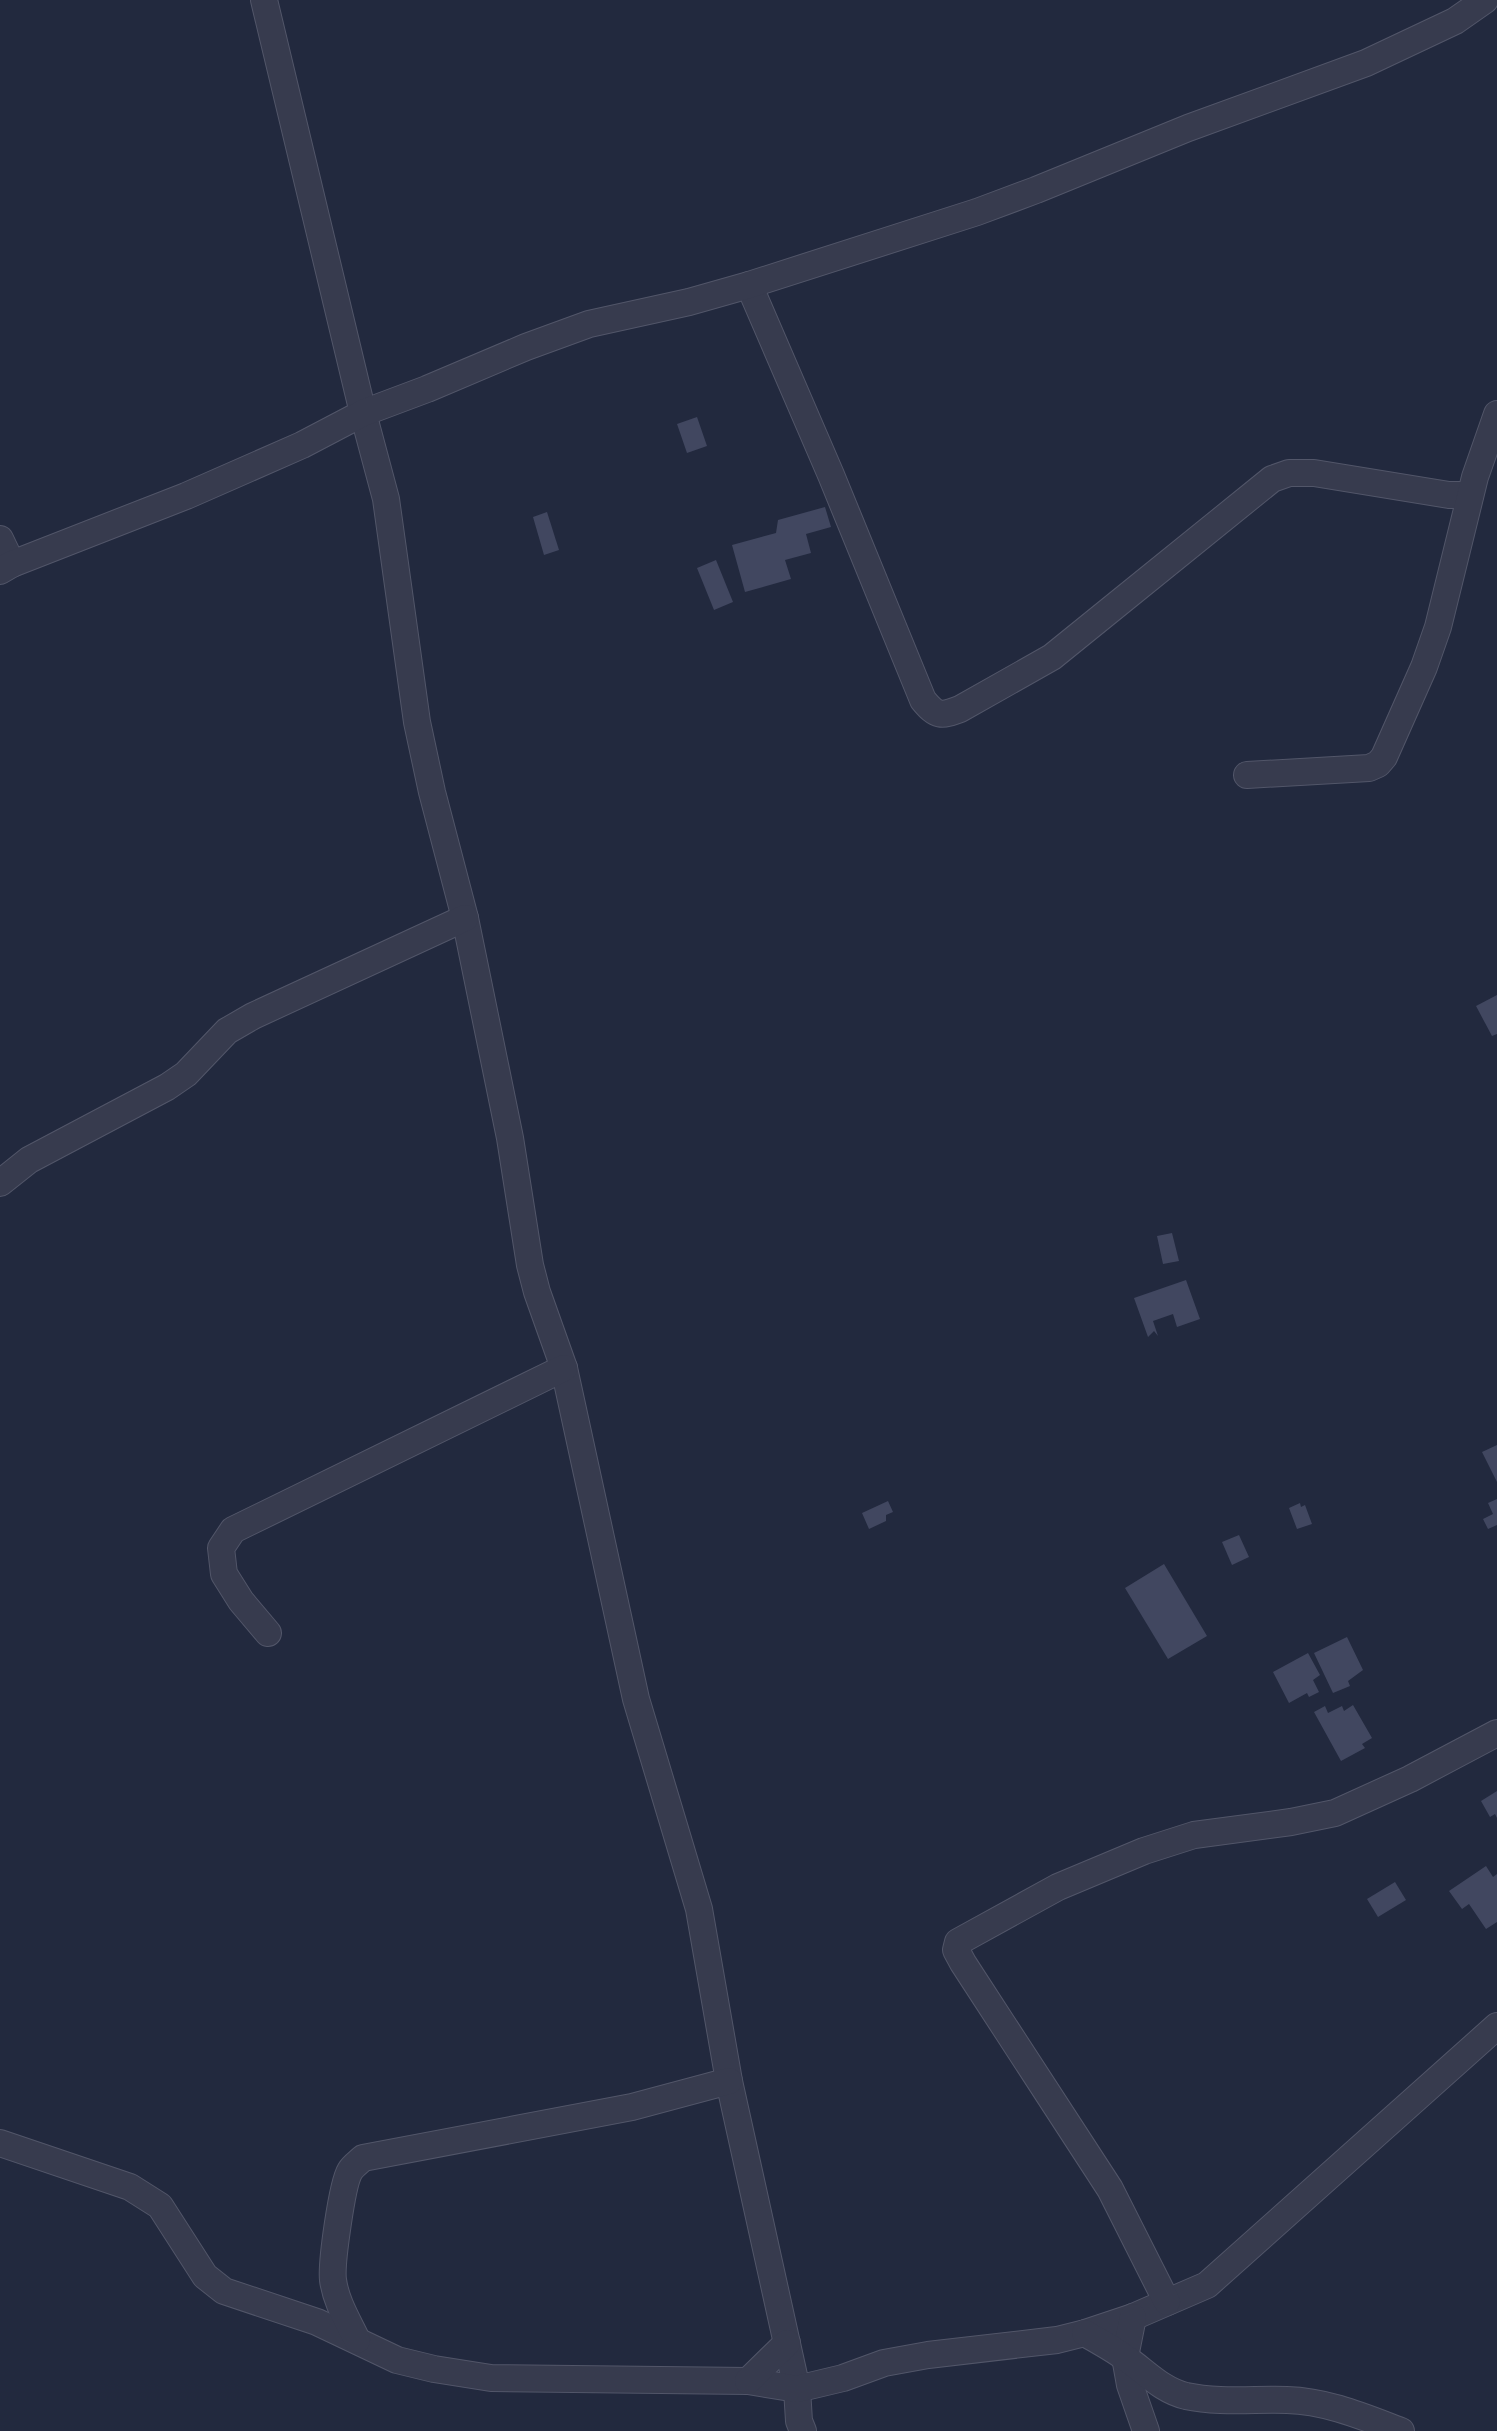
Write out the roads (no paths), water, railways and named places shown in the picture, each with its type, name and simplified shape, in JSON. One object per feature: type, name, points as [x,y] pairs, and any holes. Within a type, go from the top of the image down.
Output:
[{"type":"street","points":[[264,0],[363,413],[386,499],[417,722],[432,792],[465,918],[510,1138],[530,1265],[537,1292],[564,1368],[636,1699],[699,1909],[729,2081],[797,2389],[795,2428]]},
{"type":"street","points":[[0,539],[6,568],[186,496],[302,445],[363,413],[589,324],[689,302],[749,285],[987,208],[1188,128],[1366,63],[1455,21],[1486,0]]},
{"type":"street","points":[[749,285],[836,486],[923,700],[932,711],[944,715],[960,709],[1052,657],[1272,479],[1289,473],[1314,473],[1449,495],[1470,495]]},
{"type":"street","points":[[1247,775],[1369,768],[1378,764],[1384,757],[1424,667],[1438,627],[1470,495],[1497,414]]},
{"type":"street","points":[[0,1183],[29,1160],[167,1087],[186,1074],[226,1031],[253,1016],[465,918]]},
{"type":"street","points":[[268,1633],[241,1601],[224,1574],[221,1548],[233,1530],[564,1368]]},
{"type":"street","points":[[1167,2302],[1110,2189],[963,1964],[956,1950],[958,1942],[1058,1887],[1144,1851],[1194,1834],[1291,1822],[1335,1812],[1410,1779],[1497,1733]]},
{"type":"street","points":[[0,2144],[130,2187],[160,2206],[205,2276],[224,2290],[317,2322],[397,2360],[434,2369],[491,2378],[748,2380],[797,2389],[843,2378],[884,2363],[928,2355],[1056,2340],[1085,2333],[1133,2317],[1207,2285],[1497,2026]]},
{"type":"street","points":[[357,2340],[340,2305],[333,2280],[334,2245],[344,2187],[350,2170],[363,2158],[632,2107],[729,2081]]},
{"type":"street","points":[[1133,2317],[1125,2357],[1130,2385],[1146,2431]]},
{"type":"street","points":[[1085,2333],[1125,2357],[1161,2386],[1185,2396],[1228,2401],[1312,2402],[1352,2412],[1401,2431]]},
{"type":"street","points":[[748,2380],[787,2343]]}]
